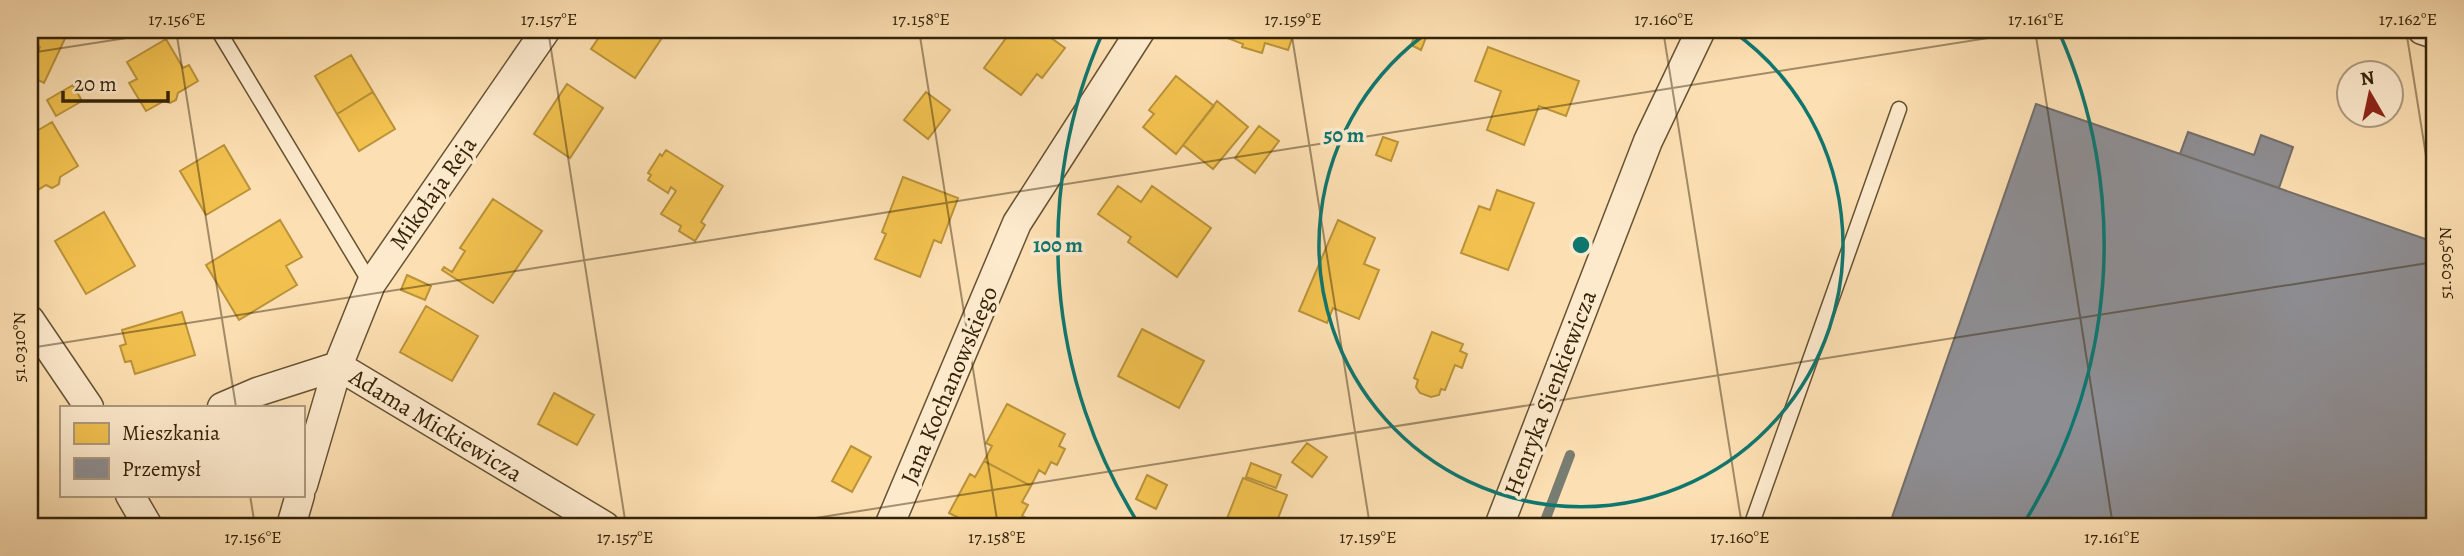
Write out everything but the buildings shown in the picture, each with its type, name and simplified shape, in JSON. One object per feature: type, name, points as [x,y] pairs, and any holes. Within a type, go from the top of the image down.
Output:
[{"type":"street","name":"Mikołaja Reja","points":[[304,482],[338,366],[371,284],[546,30]]},
{"type":"street","name":"Jana Kochanowskiego","points":[[889,526],[1017,223],[1141,30]]},
{"type":"street","name":"Henryka Sienkiewicza","points":[[1499,526],[1648,141],[1701,30]]},
{"type":"street","points":[[2422,30],[2434,34]]},
{"type":"street","points":[[30,320],[88,406]]},
{"type":"street","name":"Adama Mickiewicza","points":[[224,406],[257,392],[338,366],[605,526]]},
{"type":"street","points":[[131,496],[148,526]]},
{"type":"street","points":[[291,526],[300,496]]},
{"type":"lane","points":[[218,30],[371,284]]},
{"type":"lane","points":[[1751,526],[1899,108]]},
{"type":"waterway","points":[[1543,526],[1570,455]]},
{"type":"waterway","points":[[30,512],[39,526]]}]
